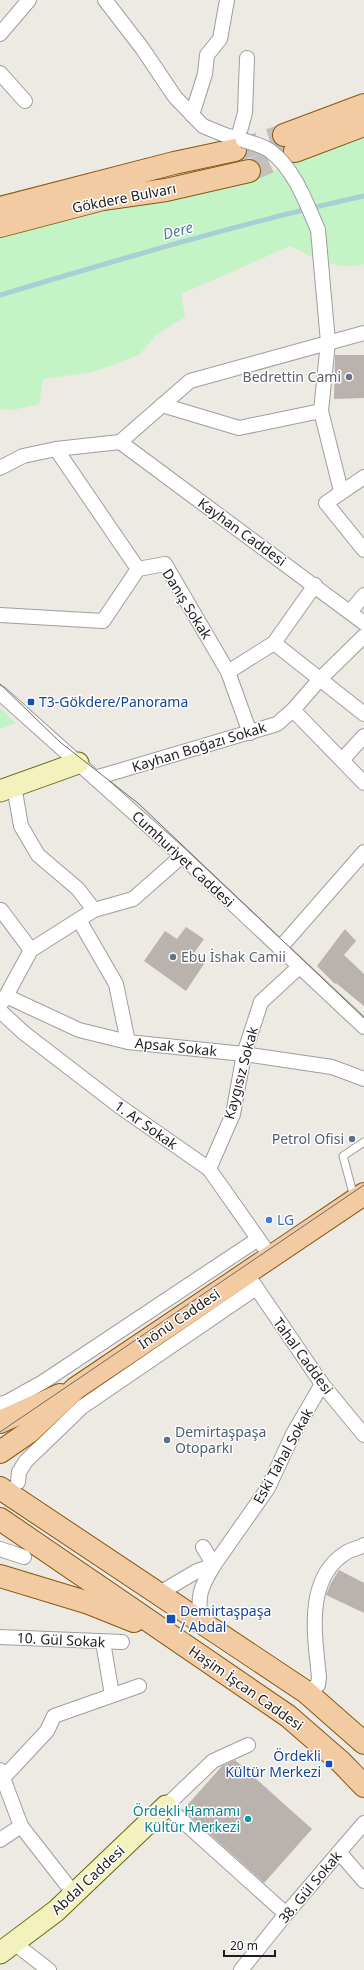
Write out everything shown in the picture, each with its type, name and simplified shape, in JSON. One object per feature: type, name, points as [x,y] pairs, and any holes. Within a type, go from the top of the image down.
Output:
[{"type":"main road","points":[[364,104],[289,143],[364,125]]},
{"type":"main road","name":"Gökdere Bulvarı","points":[[0,208],[174,164],[238,143]]},
{"type":"main road","name":"Gökdere Bulvarı","points":[[0,226],[103,199],[173,188],[249,171]]},
{"type":"main road","name":"İnönü Caddesi","points":[[0,1452],[28,1432],[76,1388],[251,1281],[271,1257],[360,1197]]},
{"type":"main road","points":[[4,1409],[76,1388]]},
{"type":"main road","name":"Haşim İşcan Caddesi","points":[[9,1485],[158,1594],[306,1692],[364,1743]]},
{"type":"main road","name":"Haşim İşcan Caddesi","points":[[0,1520],[288,1716],[341,1762],[364,1786]]},
{"type":"main road","points":[[0,1576],[89,1603],[142,1624],[192,1650]]},
{"type":"street","points":[[0,34],[29,0]]},
{"type":"street","points":[[105,0],[142,48],[175,98],[203,126],[238,143],[268,149],[282,161],[299,187],[318,230],[328,342],[321,411],[341,491]]},
{"type":"street","points":[[192,115],[205,74],[207,55],[220,39],[227,0]]},
{"type":"street","points":[[238,143],[245,114],[247,58]]},
{"type":"street","points":[[0,73],[25,101]]},
{"type":"street","points":[[0,468],[23,456],[56,449],[120,442],[190,381],[328,342],[363,335]]},
{"type":"street","points":[[162,405],[239,428],[321,411]]},
{"type":"street","name":"Kayhan Caddesi","points":[[120,442],[315,585],[364,623]]},
{"type":"street","points":[[0,615],[103,620],[138,569],[56,449]]},
{"type":"street","points":[[364,476],[326,503],[364,550]]},
{"type":"street","name":"Danış Sokak","points":[[138,569],[165,564],[228,672],[250,733]]},
{"type":"street","points":[[228,672],[274,643],[315,585]]},
{"type":"street","points":[[350,612],[364,595]]},
{"type":"street","name":"Kayhan Boğazı Sokak","points":[[95,778],[277,724],[293,710],[320,679],[364,636]]},
{"type":"street","points":[[274,643],[364,714]]},
{"type":"street","name":"Cumhuriyet Caddesi","points":[[0,693],[182,856],[364,1027]]},
{"type":"street","points":[[293,710],[364,783]]},
{"type":"street","points":[[342,760],[364,736]]},
{"type":"street","points":[[78,763],[7,788],[21,826],[38,856],[78,889],[94,910]]},
{"type":"street","points":[[280,948],[364,852]]},
{"type":"street","points":[[3,1000],[31,950],[94,910],[133,899],[182,856]]},
{"type":"street","points":[[1,910],[31,950]]},
{"type":"street","points":[[79,920],[116,984],[128,1042]]},
{"type":"street","name":"Kaygısız Sokak","points":[[209,1169],[233,1114],[244,1054],[261,1002],[299,967]]},
{"type":"street","name":"Apsak Sokak","points":[[3,1000],[80,1030],[128,1042],[244,1054],[332,1067],[364,1079]]},
{"type":"street","name":"1. Ar Sokak","points":[[0,1011],[24,1033],[119,1106],[209,1169],[271,1257]]},
{"type":"street","points":[[4,1409],[258,1239]]},
{"type":"street","points":[[9,1485],[42,1440],[82,1407],[251,1281]]},
{"type":"street","name":"Tahal Caddesi","points":[[251,1281],[322,1384],[364,1435]]},
{"type":"street","name":"Eski Tahal Sokak","points":[[201,1622],[198,1604],[202,1585],[214,1565],[268,1488],[293,1434],[322,1384]]},
{"type":"street","points":[[306,1692],[318,1684],[319,1677],[314,1615],[318,1592],[328,1569],[346,1552],[364,1545]]},
{"type":"street","points":[[158,1594],[197,1571],[214,1565],[203,1547]]},
{"type":"street","points":[[0,1549],[24,1557]]},
{"type":"street","name":"10. Gül Sokak","points":[[0,1637],[122,1642]]},
{"type":"street","points":[[103,1642],[112,1695]]},
{"type":"street","points":[[74,1894],[21,1826],[1,1774],[47,1731],[54,1716],[139,1686]]},
{"type":"street","name":"Abdal Caddesi","points":[[7,1948],[56,1911],[213,1761],[248,1745]]},
{"type":"street","points":[[166,1806],[286,1914]]},
{"type":"street","name":"38. Gül Sokak","points":[[241,1970],[286,1914],[364,1824]]},
{"type":"street","points":[[0,1840],[21,1826]]},
{"type":"street","points":[[339,1852],[364,1881]]},
{"type":"street","points":[[7,1948],[49,1970]]},
{"type":"lane","points":[[360,1197],[343,1156],[364,1142]]},
{"type":"green space","points":[[364,135],[364,264],[354,266],[335,265],[316,259],[290,246],[181,294],[185,317],[157,334],[139,355],[93,372],[43,379],[39,404],[12,410],[0,409],[0,236],[89,211],[167,202],[239,185]]},
{"type":"green space","points":[[0,708],[16,723],[0,729]]},
{"type":"building","name":"Bedrettin Cami","points":[[335,355],[364,355],[364,398],[334,399]]},
{"type":"building","name":"Ebu İshak Camii","points":[[186,927],[204,939],[194,953],[206,961],[186,991],[144,961],[165,931],[177,939]]},
{"type":"building","points":[[345,929],[356,941],[344,955],[364,974],[364,1006],[336,983],[335,984],[317,966]]},
{"type":"building","points":[[339,1570],[364,1583],[364,1613],[326,1595]]},
{"type":"building","name":"Ördekli Hamamı Kültür Merkezi","points":[[235,1760],[312,1829],[264,1883],[183,1810],[222,1766]]},
{"type":"waterway","name":"Dere","points":[[0,295],[227,230],[364,196]]},
{"type":"tunnel","points":[[238,150],[284,135]]},
{"type":"tunnel","points":[[249,171],[295,151]]},
{"type":"tram line","points":[[0,684],[60,742],[139,804],[364,1018]]},
{"type":"tram line","points":[[0,1432],[364,1185]]},
{"type":"place","name":"Bedrettin Cami","points":[[349,377]]},
{"type":"place","name":"T3-Gökdere/Panorama","points":[[31,702]]},
{"type":"place","name":"Ebu İshak Camii","points":[[173,957]]},
{"type":"place","name":"Petrol Ofisi","points":[[352,1139]]},
{"type":"place","name":"LG","points":[[269,1220]]},
{"type":"place","name":"Demirtaşpaşa Otoparkı","points":[[167,1440]]},
{"type":"place","name":"Demirtaşpaşa / Abdal","points":[[171,1619]]},
{"type":"place","name":"Ördekli Kültür Merkezi","points":[[329,1764]]},
{"type":"place","name":"Ördekli Hamamı Kültür Merkezi","points":[[248,1819]]}]
